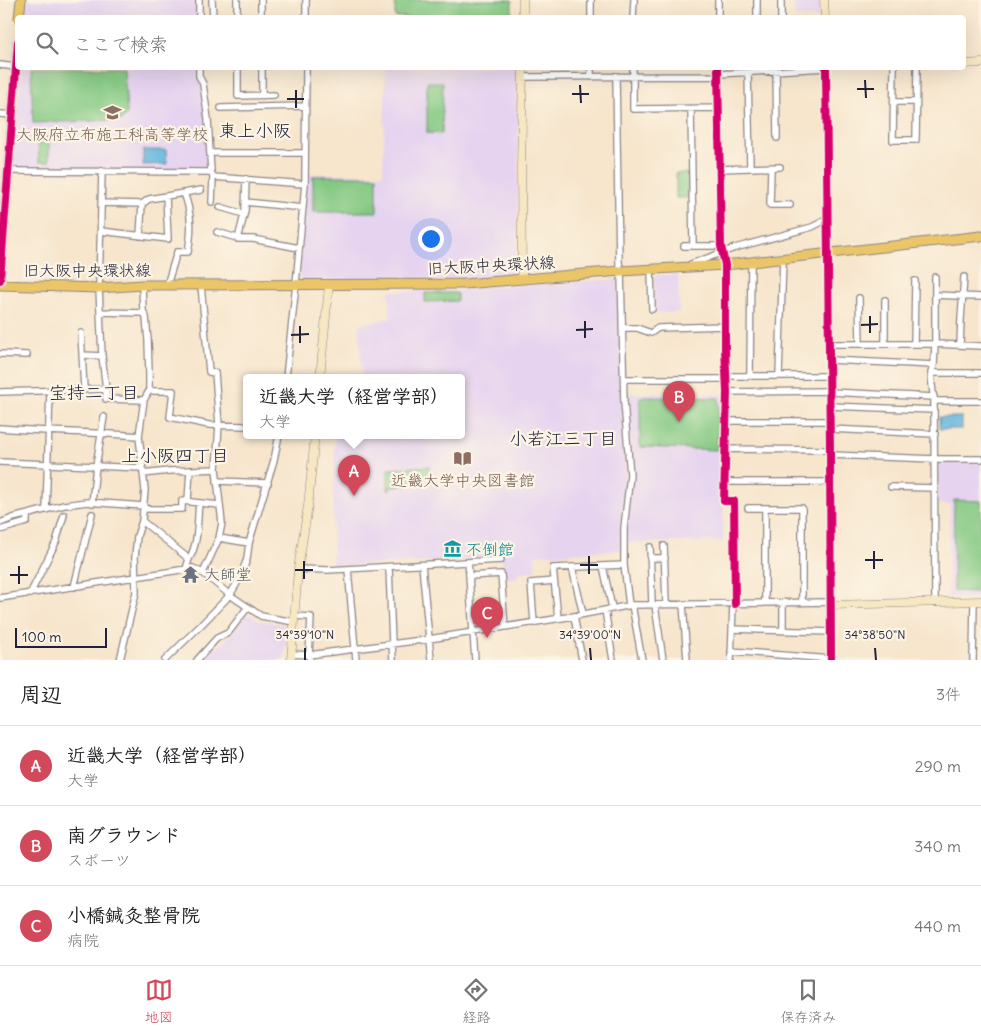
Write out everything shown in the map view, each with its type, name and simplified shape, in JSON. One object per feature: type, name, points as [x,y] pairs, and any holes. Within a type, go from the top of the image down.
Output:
[{"type":"main road","points":[[19,15],[21,0]]},
{"type":"main road","points":[[0,280],[3,202],[16,70]]},
{"type":"main road","name":"旧大阪中央環状線","points":[[0,285],[99,288],[142,285],[464,284],[621,271],[725,265],[981,236]]},
{"type":"street","points":[[199,0],[199,15]]},
{"type":"street","points":[[212,0],[213,15]]},
{"type":"street","points":[[237,0],[237,15]]},
{"type":"street","points":[[261,0],[261,15]]},
{"type":"street","points":[[306,0],[306,15]]},
{"type":"street","points":[[523,0],[523,15]]},
{"type":"street","points":[[591,0],[591,15]]},
{"type":"street","points":[[633,15],[634,0]]},
{"type":"street","points":[[718,0],[718,15]]},
{"type":"street","points":[[757,0],[757,15]]},
{"type":"street","points":[[781,0],[781,15]]},
{"type":"street","points":[[824,0],[825,15]]},
{"type":"street","points":[[966,64],[981,63]]},
{"type":"street","points":[[0,65],[15,67]]},
{"type":"street","points":[[199,70],[208,119],[212,202]]},
{"type":"street","points":[[238,70],[238,96],[274,96]]},
{"type":"street","points":[[262,70],[262,96]]},
{"type":"street","points":[[286,374],[305,184],[306,70]]},
{"type":"street","points":[[522,279],[523,70]]},
{"type":"street","points":[[591,70],[591,77]]},
{"type":"street","points":[[632,70],[633,109],[719,108]]},
{"type":"street","points":[[523,77],[632,76],[748,72],[755,70]]},
{"type":"street","points":[[777,138],[780,70]]},
{"type":"street","points":[[731,651],[831,660],[826,70]]},
{"type":"street","points":[[894,70],[893,140],[916,140],[917,70]]},
{"type":"street","points":[[718,72],[721,246],[725,265],[727,378],[724,501],[734,501],[734,604],[731,660]]},
{"type":"street","points":[[748,72],[750,168]]},
{"type":"street","points":[[616,76],[619,263],[621,271],[624,379],[630,474],[624,528],[624,565],[642,660]]},
{"type":"street","points":[[894,102],[916,102]]},
{"type":"street","points":[[221,108],[305,106]]},
{"type":"street","points":[[691,108],[693,246]]},
{"type":"street","points":[[0,114],[12,115]]},
{"type":"street","points":[[210,152],[305,153]]},
{"type":"street","points":[[6,167],[212,175],[305,184]]},
{"type":"street","points":[[720,169],[780,167]]},
{"type":"street","points":[[771,168],[770,205],[790,205]]},
{"type":"street","points":[[102,172],[99,288],[106,400],[144,400]]},
{"type":"street","points":[[238,239],[244,214],[246,179]]},
{"type":"street","points":[[102,203],[142,204],[148,199],[201,190]]},
{"type":"street","points":[[167,285],[177,252],[188,252],[191,234],[190,216],[188,202],[184,193]]},
{"type":"street","points":[[101,231],[168,239],[166,196]]},
{"type":"street","points":[[245,202],[303,208]]},
{"type":"street","points":[[140,236],[142,204]]},
{"type":"street","points":[[220,208],[244,214]]},
{"type":"street","points":[[682,268],[735,248],[812,227],[827,217]]},
{"type":"street","points":[[217,232],[238,239],[299,248]]},
{"type":"street","points":[[684,246],[721,246]]},
{"type":"street","points":[[779,375],[783,258]]},
{"type":"street","points":[[750,376],[751,262]]},
{"type":"street","points":[[651,269],[652,309]]},
{"type":"street","points":[[935,277],[935,344],[932,373],[935,459],[935,603]]},
{"type":"street","points":[[960,345],[964,277]]},
{"type":"street","points":[[914,344],[915,281]]},
{"type":"street","points":[[120,660],[136,592],[135,557],[137,536],[142,521],[145,490],[139,436],[144,400],[149,392],[148,340],[146,317],[143,311],[142,285]]},
{"type":"street","points":[[201,285],[209,372],[215,373],[219,425],[216,469],[222,523],[219,538],[203,573]]},
{"type":"street","points":[[320,374],[329,285]]},
{"type":"street","points":[[935,295],[981,297]]},
{"type":"street","points":[[859,298],[860,344]]},
{"type":"street","points":[[885,300],[885,344]]},
{"type":"street","points":[[100,312],[144,313]]},
{"type":"street","points":[[622,328],[636,328],[651,333],[658,328],[725,326]]},
{"type":"street","points":[[81,333],[84,390]]},
{"type":"street","points":[[829,344],[981,346]]},
{"type":"street","points":[[0,354],[27,355]]},
{"type":"street","points":[[83,355],[102,356]]},
{"type":"street","points":[[829,360],[934,365]]},
{"type":"street","points":[[932,373],[981,373]]},
{"type":"street","points":[[624,379],[727,378],[779,375],[829,376]]},
{"type":"street","points":[[0,392],[106,389]]},
{"type":"street","points":[[46,510],[50,391]]},
{"type":"street","points":[[149,392],[173,391],[170,416],[209,425],[243,426]]},
{"type":"street","points":[[727,392],[830,392],[981,401]]},
{"type":"street","points":[[830,406],[934,410]]},
{"type":"street","points":[[92,503],[104,417]]},
{"type":"street","points":[[726,421],[830,425],[934,434]]},
{"type":"street","points":[[0,428],[139,436]]},
{"type":"street","points":[[165,660],[230,595],[240,578],[268,484],[278,439]]},
{"type":"street","points":[[315,439],[308,506],[298,569],[291,657],[310,657],[355,648],[534,623],[631,605],[935,603],[978,601],[973,660]]},
{"type":"street","points":[[726,449],[830,452],[935,459],[981,459]]},
{"type":"street","points":[[0,462],[96,466],[143,471],[216,469]]},
{"type":"street","points":[[188,501],[190,470]]},
{"type":"street","points":[[217,481],[268,484]]},
{"type":"street","points":[[725,482],[830,482]]},
{"type":"street","points":[[891,487],[935,488]]},
{"type":"street","points":[[0,524],[13,518],[64,505],[92,503],[182,509],[182,501],[188,501],[219,505]]},
{"type":"street","points":[[186,569],[195,543],[199,503]]},
{"type":"street","points":[[748,508],[802,508],[802,603]]},
{"type":"street","points":[[765,508],[765,603]]},
{"type":"street","points":[[74,587],[92,514]]},
{"type":"street","points":[[0,530],[26,522],[27,515]]},
{"type":"street","points":[[30,594],[56,542],[64,516]]},
{"type":"street","points":[[142,521],[189,559]]},
{"type":"street","points":[[219,538],[249,543]]},
{"type":"street","points":[[664,546],[666,604]]},
{"type":"street","points":[[650,547],[654,604],[663,660]]},
{"type":"street","points":[[650,558],[665,558]]},
{"type":"street","points":[[298,569],[328,570],[501,560]]},
{"type":"street","points":[[468,562],[475,660]]},
{"type":"street","points":[[422,565],[431,660]]},
{"type":"street","points":[[558,618],[553,568],[624,565]]},
{"type":"street","points":[[603,566],[612,608]]},
{"type":"street","points":[[389,567],[393,660]]},
{"type":"street","points":[[572,567],[583,614]]},
{"type":"street","points":[[0,598],[193,568],[203,573],[230,595],[261,616],[294,619],[311,618],[310,657]]},
{"type":"street","points":[[348,569],[356,660]]},
{"type":"street","points":[[470,576],[501,574],[505,627]]},
{"type":"street","points":[[534,623],[531,583],[554,581]]},
{"type":"street","points":[[783,603],[783,631]]},
{"type":"street","points":[[683,604],[687,660]]},
{"type":"street","points":[[199,659],[218,638],[228,633],[248,607]]},
{"type":"street","points":[[605,610],[613,660]]},
{"type":"street","points":[[574,616],[582,660]]},
{"type":"street","points":[[732,629],[831,632]]},
{"type":"shaded area","points":[[26,0],[197,0],[197,15],[25,15]]},
{"type":"shaded area","points":[[793,0],[820,0],[821,15],[794,15]]},
{"type":"shaded area","name":"大阪府立布施工科高等学校","points":[[21,70],[198,70],[207,120],[209,171],[15,169]]},
{"type":"shaded area","points":[[386,70],[519,70],[517,276],[465,280],[303,280],[300,276],[307,174],[383,174]]},
{"type":"shaded area","points":[[678,274],[679,312],[656,313],[654,276]]},
{"type":"shaded area","points":[[618,279],[621,396],[626,470],[620,529],[620,550],[535,555],[536,572],[518,572],[518,578],[504,579],[502,559],[332,566],[335,439],[465,439],[465,374],[362,374],[359,325],[391,318],[389,291],[458,291],[468,288]]},
{"type":"shaded area","points":[[627,393],[724,394],[723,541],[627,543],[626,528],[633,473]]},
{"type":"shaded area","points":[[938,462],[981,463],[981,597],[948,598],[950,505],[937,504]]},
{"type":"shaded area","points":[[246,615],[252,615],[257,620],[285,625],[287,628],[284,660],[205,660],[213,648],[222,644]]},
{"type":"green space","points":[[395,0],[512,0],[512,15],[395,15]]},
{"type":"green space","points":[[31,70],[124,70],[127,114],[122,120],[33,123]]},
{"type":"green space","points":[[427,82],[443,82],[442,134],[427,133]]},
{"type":"green space","points":[[38,137],[49,137],[49,162],[39,162]]},
{"type":"green space","points":[[676,173],[687,173],[687,198],[676,198]]},
{"type":"green space","points":[[313,176],[377,176],[377,212],[313,212]]},
{"type":"green space","points":[[425,293],[457,293],[457,301],[425,302]]},
{"type":"green space","points":[[640,397],[719,398],[717,450],[640,447]]},
{"type":"green space","points":[[430,466],[428,472],[420,481],[409,485],[390,487],[390,490],[388,490],[388,469]]},
{"type":"green space","points":[[954,500],[981,501],[981,592],[953,591]]},
{"type":"water","points":[[143,150],[166,150],[167,164],[143,165]]},
{"type":"water","points":[[939,417],[962,417],[962,429],[939,429]]},
{"type":"cycle path","points":[[0,280],[16,70]]},
{"type":"cycle path","points":[[718,70],[721,246],[725,265],[727,392],[724,501],[734,501],[735,604]]},
{"type":"cycle path","points":[[826,70],[831,660]]},
{"type":"place","name":"大阪府立布施工科高等学校","points":[[112,113]]},
{"type":"place","name":"南グラウンド","points":[[679,422]]},
{"type":"place","name":"近畿大学中央図書館","points":[[463,459]]},
{"type":"place","name":"近畿大学（経営学部）","points":[[354,496]]},
{"type":"place","name":"不倒館","points":[[452,549]]},
{"type":"place","name":"大師堂","points":[[190,574]]},
{"type":"place","name":"小橋鍼灸整骨院","points":[[487,638]]},
{"type":"district","name":"東上小阪","points":[[255,130]]},
{"type":"district","name":"宝持二丁目","points":[[94,392]]},
{"type":"district","name":"小若江三丁目","points":[[563,438]]},
{"type":"district","name":"上小阪四丁目","points":[[175,455]]}]
